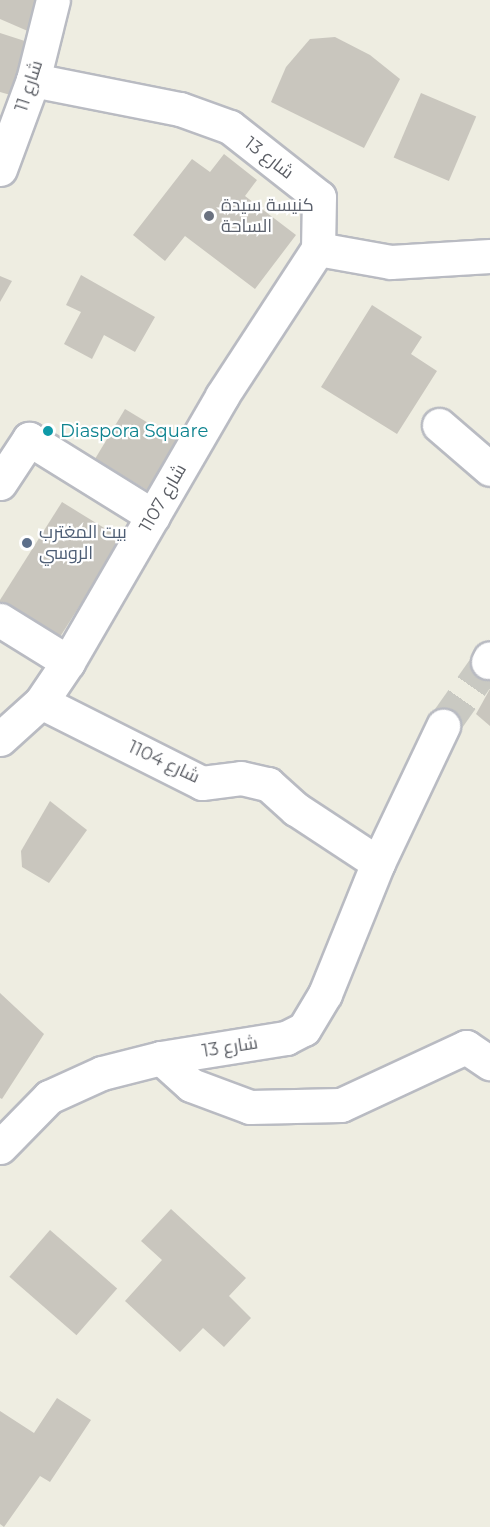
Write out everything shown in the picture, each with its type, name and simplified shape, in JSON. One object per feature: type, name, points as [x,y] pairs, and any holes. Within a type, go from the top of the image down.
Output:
[{"type":"street","name":"شارع 11","points":[[0,170],[10,114],[33,80],[53,0]]},
{"type":"street","name":"شارع 13","points":[[33,80],[180,109],[230,128],[319,197],[318,249]]},
{"type":"street","points":[[318,249],[391,262],[490,256]]},
{"type":"street","name":"شارع 1107","points":[[0,739],[41,702],[68,662],[222,396],[318,249]]},
{"type":"street","points":[[439,425],[490,470]]},
{"type":"street","points":[[0,483],[28,439],[153,516]]},
{"type":"street","points":[[0,620],[68,662]]},
{"type":"street","name":"شارع 1104","points":[[41,702],[202,783],[241,778],[268,784],[296,809],[378,863]]},
{"type":"street","name":"شارع 13","points":[[0,1147],[49,1097],[102,1073],[161,1058],[286,1038],[304,1029],[325,994],[378,863],[443,726]]},
{"type":"street","points":[[161,1058],[191,1085],[250,1107],[341,1106],[466,1047],[490,1063]]},
{"type":"building","points":[[0,0],[44,0],[30,32],[0,19]]},
{"type":"building","points":[[0,33],[31,43],[14,96],[0,92]]},
{"type":"building","points":[[335,37],[370,55],[400,79],[364,148],[271,102],[286,67],[310,39]]},
{"type":"building","points":[[421,93],[476,116],[449,181],[394,157]]},
{"type":"building","name":"كنيسة سيدة الساحة","points":[[224,154],[257,180],[245,196],[296,235],[255,289],[185,236],[165,261],[133,235],[192,159],[210,172]]},
{"type":"building","points":[[81,275],[155,317],[135,352],[104,335],[92,359],[64,344],[81,312],[66,305]]},
{"type":"building","points":[[0,276],[12,281],[0,302]]},
{"type":"building","points":[[372,305],[422,337],[411,354],[437,371],[397,434],[321,387]]},
{"type":"building","points":[[125,409],[177,440],[147,490],[95,459]]},
{"type":"building","points":[[62,502],[122,539],[58,640],[0,603],[0,600]]},
{"type":"building","points":[[490,689],[490,726],[476,714]]},
{"type":"building","points":[[50,801],[87,830],[49,883],[22,867],[21,851]]},
{"type":"building","points":[[0,993],[44,1034],[2,1099],[0,1098]]},
{"type":"building","points":[[171,1209],[246,1278],[229,1296],[251,1318],[224,1347],[203,1328],[180,1352],[125,1301],[162,1260],[141,1241]]},
{"type":"building","points":[[50,1230],[117,1288],[76,1335],[9,1277]]},
{"type":"building","points":[[57,1398],[91,1420],[50,1482],[40,1476],[4,1527],[0,1524],[0,1411],[34,1433]]},
{"type":"tunnel","points":[[443,726],[488,662]]},
{"type":"place","name":"كنيسة سيدة الساحة","points":[[209,216]]},
{"type":"place","name":"Diaspora Square","points":[[48,431]]},
{"type":"place","name":"بيت المغترب الروسي","points":[[27,543]]}]
